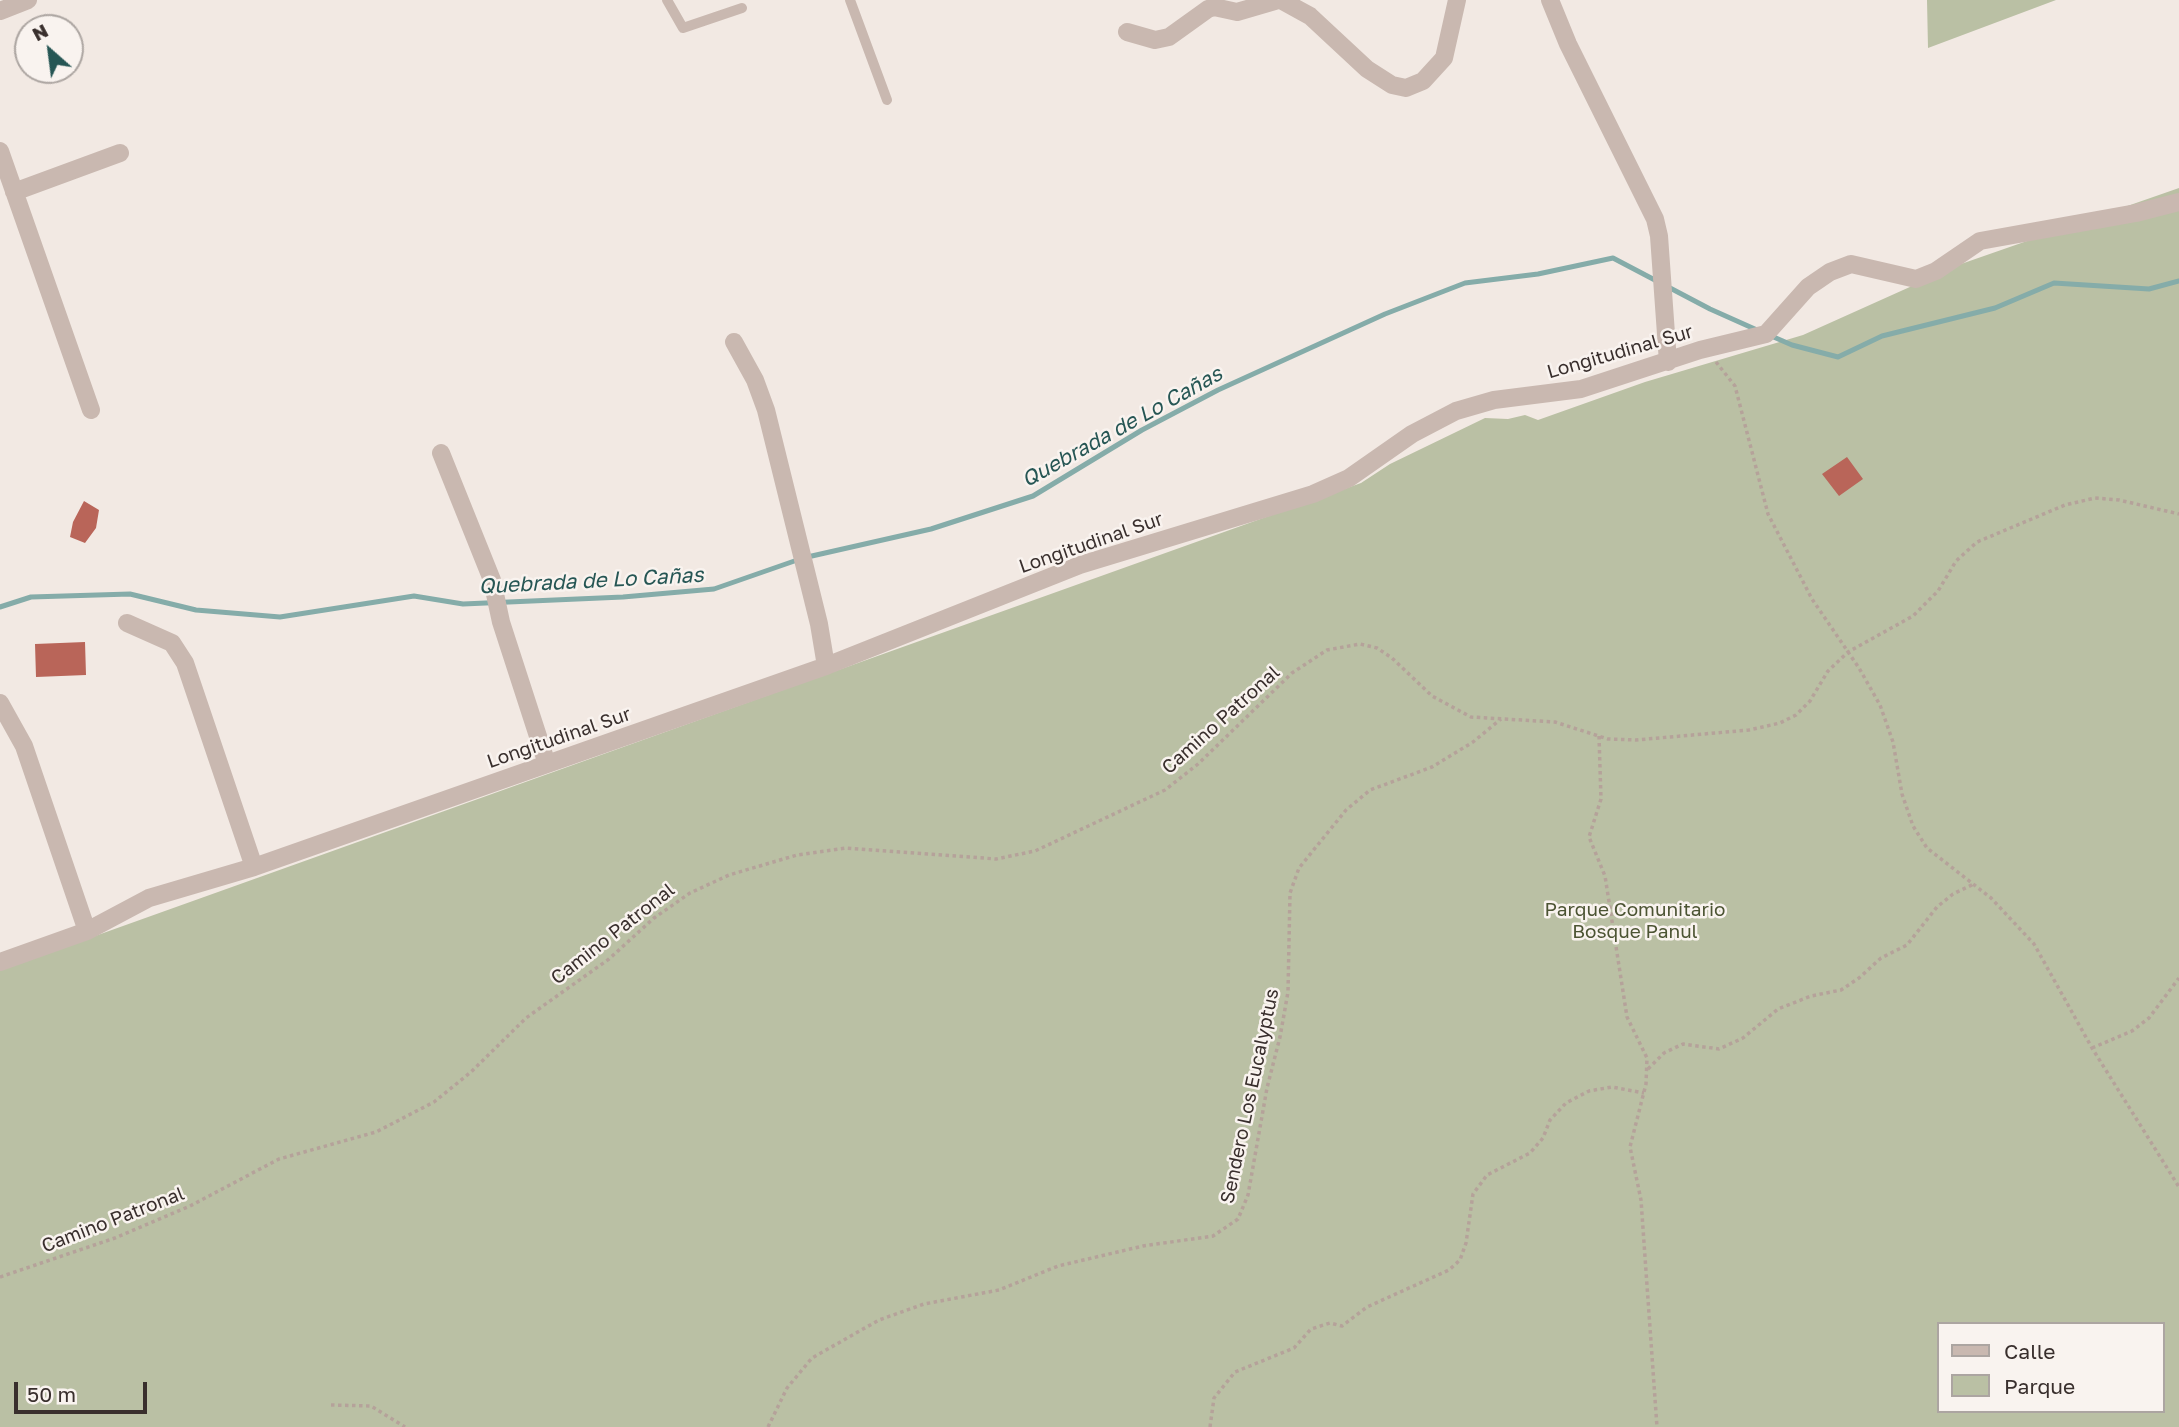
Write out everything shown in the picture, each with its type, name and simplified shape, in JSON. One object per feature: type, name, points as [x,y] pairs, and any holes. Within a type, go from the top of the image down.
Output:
[{"type":"street","points":[[0,11],[28,0]]},
{"type":"street","points":[[1127,32],[1155,40],[1169,37],[1206,4],[1237,12],[1272,0],[1310,16],[1367,69],[1392,85],[1406,88],[1423,82],[1444,58],[1457,0]]},
{"type":"street","points":[[1550,0],[1568,44],[1655,219],[1659,236],[1668,362]]},
{"type":"street","points":[[0,151],[91,410]]},
{"type":"street","points":[[14,192],[120,153]]},
{"type":"street","name":"Longitudinal Sur","points":[[0,962],[87,931],[149,898],[254,867],[826,666],[1080,565],[1313,494],[1349,478],[1412,434],[1456,411],[1494,400],[1581,389],[1700,350],[1766,334],[1808,288],[1830,272],[1851,264],[1916,279],[1936,271],[1980,241],[2136,213],[2179,202]]},
{"type":"street","points":[[734,342],[755,380],[766,410],[826,666]]},
{"type":"street","points":[[440,453],[492,580],[501,622],[547,764]]},
{"type":"street","points":[[128,623],[172,643],[185,663],[254,867]]},
{"type":"street","points":[[0,703],[24,746],[87,931]]},
{"type":"lane","points":[[667,0],[682,27],[742,8]]},
{"type":"lane","points":[[850,0],[887,100]]},
{"type":"path","points":[[1700,350],[1713,358],[1735,386],[1768,514],[1812,599],[1880,705],[1893,742],[1902,794],[1913,826],[1927,848],[1991,898],[2034,944],[2092,1048],[2179,1187]]},
{"type":"path","name":"Camino Patronal","points":[[0,1277],[115,1238],[190,1206],[279,1159],[376,1132],[434,1102],[471,1072],[526,1018],[609,958],[654,918],[690,892],[729,875],[797,855],[846,848],[996,859],[1035,851],[1165,790],[1198,764],[1292,673],[1327,650],[1360,644],[1377,648],[1392,658],[1432,696],[1471,717],[1555,722],[1599,736],[1636,740],[1749,730],[1780,723],[1796,715],[1810,701],[1828,671],[1848,652],[1913,616],[1938,591],[1956,561],[1977,542],[2065,505],[2095,498],[2119,500],[2179,514]]},
{"type":"path","name":"Sendero Los Eucalyptus","points":[[768,1427],[787,1388],[813,1358],[879,1320],[924,1304],[999,1290],[1058,1266],[1143,1246],[1213,1236],[1238,1219],[1248,1195],[1288,992],[1290,893],[1300,868],[1346,810],[1370,790],[1432,767],[1472,742],[1501,719]]},
{"type":"path","points":[[1599,736],[1601,799],[1589,837],[1605,876],[1627,1017],[1647,1058],[1644,1093],[1630,1147],[1641,1200],[1657,1427]]},
{"type":"path","points":[[1647,1070],[1664,1053],[1683,1044],[1719,1049],[1742,1038],[1778,1009],[1811,996],[1841,990],[1881,958],[1907,945],[1937,907],[1953,894],[1974,884]]},
{"type":"path","points":[[2092,1048],[2132,1031],[2150,1018],[2179,978]]},
{"type":"path","points":[[1210,1427],[1214,1398],[1235,1372],[1294,1348],[1311,1329],[1330,1324],[1342,1326],[1367,1307],[1417,1287],[1455,1265],[1460,1260],[1466,1243],[1473,1194],[1487,1175],[1530,1153],[1542,1139],[1550,1120],[1566,1103],[1589,1091],[1612,1087],[1644,1093]]},
{"type":"path","points":[[331,1405],[372,1406],[405,1427]]},
{"type":"green space","points":[[1927,0],[2056,0],[1928,48]]},
{"type":"green space","name":"Parque Comunitario Bosque Panul","points":[[2179,188],[2179,1427],[0,1427],[0,970],[1361,483],[1390,464],[1485,418],[1508,419],[1525,415],[1538,420],[1645,382],[1803,335],[1961,264]]},
{"type":"building","points":[[1847,457],[1863,479],[1839,496],[1822,474]]},
{"type":"building","points":[[84,501],[99,510],[96,528],[85,543],[70,537],[73,522]]},
{"type":"building","points":[[85,642],[86,675],[36,677],[35,644]]},
{"type":"waterway","name":"Quebrada de Lo Cañas","points":[[0,607],[31,597],[130,594],[196,610],[280,617],[414,596],[463,604],[623,597],[714,589],[803,558],[931,529],[1033,496],[1142,430],[1218,390],[1385,314],[1465,283],[1538,274],[1613,258],[1710,309],[1757,330]]},
{"type":"waterway","name":"Quebrada de Lo Cañas","points":[[1769,335],[1792,345],[1838,357],[1882,336],[1995,308],[2054,283],[2149,289],[2179,281]]}]
